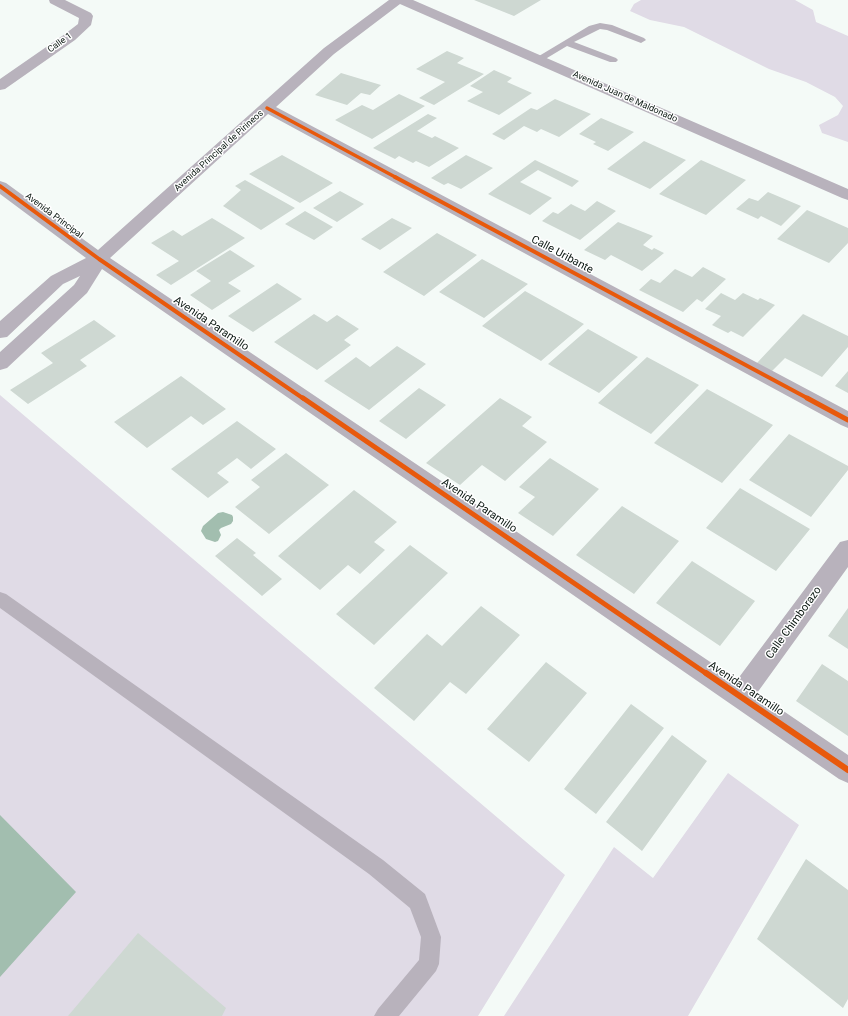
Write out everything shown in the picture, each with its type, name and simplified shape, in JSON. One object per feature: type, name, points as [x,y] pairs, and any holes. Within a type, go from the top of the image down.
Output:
[{"type":"street","name":"Calle 1","points":[[0,86],[70,37],[84,25],[86,16],[55,0]]},
{"type":"street","name":"Avenida Principal de Pirineos","points":[[0,332],[57,280],[99,259],[268,108],[329,51],[397,0]]},
{"type":"street","name":"Avenida Juan de Maldonado","points":[[402,0],[848,195]]},
{"type":"street","name":"Calle Uribante","points":[[268,108],[848,420]]},
{"type":"street","name":"Avenida Principal","points":[[0,186],[99,259]]},
{"type":"street","name":"Avenida Principal de Pirineos","points":[[0,362],[81,288],[99,259]]},
{"type":"street","name":"Avenida Paramillo","points":[[99,259],[848,770]]},
{"type":"street","name":"Calle Chimborazo","points":[[740,696],[848,549]]},
{"type":"lane","points":[[539,59],[592,28],[600,26],[641,40]]},
{"type":"lane","points":[[567,43],[613,60]]},
{"type":"lane","points":[[0,599],[376,867],[418,901],[431,936],[429,964],[385,1016]]},
{"type":"shaded area","points":[[641,0],[795,0],[813,10],[816,22],[848,36],[848,142],[822,133],[819,125],[838,115],[843,106],[835,97],[806,82],[769,69],[684,27],[650,20],[630,11],[634,4]]},
{"type":"shaded area","points":[[0,395],[565,875],[478,1016],[0,1016]]},
{"type":"shaded area","points":[[223,512],[232,515],[233,521],[231,524],[219,530],[221,535],[218,541],[215,542],[206,539],[201,531],[203,526],[218,513]]},
{"type":"shaded area","points":[[728,773],[799,825],[688,1016],[504,1016],[614,847],[653,878]]},
{"type":"shaded area","points":[[0,815],[76,892],[0,977]]},
{"type":"building","points":[[474,0],[541,0],[514,16]]},
{"type":"building","points":[[447,51],[464,58],[457,63],[484,74],[434,105],[419,98],[445,82],[416,69]]},
{"type":"building","points":[[494,70],[512,78],[507,82],[532,93],[499,115],[467,101],[483,92],[470,86]]},
{"type":"building","points":[[341,73],[381,85],[370,95],[361,93],[347,105],[315,95]]},
{"type":"building","points":[[399,94],[425,106],[372,139],[335,120],[362,105],[373,110]]},
{"type":"building","points":[[555,99],[591,114],[559,137],[541,129],[537,132],[524,126],[504,140],[492,134],[531,108],[537,110]]},
{"type":"building","points":[[428,114],[437,118],[417,131],[432,138],[435,136],[459,148],[429,167],[416,161],[413,163],[399,156],[395,159],[373,148]]},
{"type":"building","points":[[601,118],[634,132],[608,151],[593,144],[596,142],[579,134]]},
{"type":"building","points":[[644,141],[686,160],[650,189],[607,169]]},
{"type":"building","points":[[282,155],[333,183],[300,203],[249,174]]},
{"type":"building","points":[[466,155],[493,168],[461,189],[448,183],[444,185],[431,178]]},
{"type":"building","points":[[535,160],[579,181],[572,187],[538,170],[520,182],[552,198],[530,215],[488,194]]},
{"type":"building","points":[[701,160],[746,180],[706,215],[659,194]]},
{"type":"building","points":[[245,180],[295,208],[261,230],[223,206],[241,190],[235,186]]},
{"type":"building","points":[[340,191],[364,204],[337,222],[313,208]]},
{"type":"building","points":[[768,192],[801,206],[781,226],[761,216],[758,219],[736,209],[749,198],[758,201]]},
{"type":"building","points":[[597,201],[616,211],[580,240],[542,221],[553,212],[558,214],[571,204],[585,211]]},
{"type":"building","points":[[807,210],[848,228],[848,243],[829,263],[777,239]]},
{"type":"building","points":[[305,211],[333,227],[314,240],[285,224]]},
{"type":"building","points":[[212,218],[245,238],[171,285],[156,275],[179,261],[151,243],[173,230],[182,236]]},
{"type":"building","points":[[392,218],[412,228],[380,250],[361,239]]},
{"type":"building","points":[[618,222],[653,236],[643,245],[652,250],[654,248],[664,253],[642,271],[611,255],[605,260],[584,250]]},
{"type":"building","points":[[437,233],[477,255],[424,296],[383,272]]},
{"type":"building","points":[[230,250],[255,266],[228,283],[241,291],[212,310],[190,295],[211,281],[196,271]]},
{"type":"building","points":[[482,259],[528,284],[484,318],[439,292]]},
{"type":"building","points":[[703,267],[726,279],[702,302],[697,299],[683,312],[639,290],[651,279],[660,283],[675,269],[692,277]]},
{"type":"building","points":[[277,283],[302,299],[253,332],[228,316]]},
{"type":"building","points":[[525,291],[584,324],[541,361],[482,326]]},
{"type":"building","points":[[721,293],[735,300],[743,293],[758,300],[760,298],[775,305],[743,337],[731,331],[728,333],[712,325],[721,316],[705,309]]},
{"type":"building","points":[[314,314],[327,322],[337,315],[359,329],[344,340],[351,345],[317,370],[274,342]]},
{"type":"building","points":[[803,314],[848,336],[848,347],[822,377],[785,358],[771,372],[756,364]]},
{"type":"building","points":[[94,320],[116,336],[80,360],[87,366],[28,404],[10,390],[53,363],[41,353]]},
{"type":"building","points":[[588,329],[638,357],[599,393],[548,364]]},
{"type":"building","points":[[397,346],[426,364],[369,410],[324,381],[356,357],[370,367]]},
{"type":"building","points":[[647,357],[699,385],[651,434],[598,403]]},
{"type":"building","points":[[848,371],[848,393],[835,386]]},
{"type":"building","points":[[181,376],[226,409],[203,425],[191,416],[147,448],[114,422]]},
{"type":"building","points":[[419,388],[446,405],[406,439],[379,421]]},
{"type":"building","points":[[707,389],[773,425],[722,483],[654,443]]},
{"type":"building","points":[[500,398],[532,417],[522,426],[547,442],[505,481],[482,465],[460,485],[426,463]]},
{"type":"building","points":[[237,421],[276,449],[251,469],[237,458],[217,473],[229,482],[208,498],[171,469]]},
{"type":"building","points":[[789,434],[848,466],[848,470],[811,517],[749,480]]},
{"type":"building","points":[[286,453],[329,485],[269,534],[235,507],[260,487],[251,480]]},
{"type":"building","points":[[550,458],[599,489],[553,536],[518,513],[535,497],[519,487]]},
{"type":"building","points":[[740,488],[810,529],[776,571],[706,528]]},
{"type":"building","points":[[354,490],[397,522],[374,542],[385,550],[360,574],[348,565],[320,590],[278,556]]},
{"type":"building","points":[[622,506],[679,541],[634,594],[576,555]]},
{"type":"building","points":[[237,538],[256,553],[253,555],[282,579],[262,596],[215,556]]},
{"type":"building","points":[[410,545],[448,573],[374,645],[336,614]]},
{"type":"building","points":[[692,561],[755,601],[720,646],[656,603]]},
{"type":"building","points":[[481,606],[520,635],[466,694],[450,682],[414,721],[374,688],[427,634],[442,646]]},
{"type":"building","points":[[848,608],[848,649],[828,636]]},
{"type":"building","points":[[546,662],[587,693],[529,762],[487,729]]},
{"type":"building","points":[[822,664],[848,681],[848,736],[796,701]]},
{"type":"building","points":[[631,704],[664,728],[596,814],[564,789]]},
{"type":"building","points":[[672,735],[707,761],[642,851],[606,822]]},
{"type":"building","points":[[806,859],[848,890],[848,999],[843,1008],[757,939]]},
{"type":"building","points":[[138,933],[226,1008],[222,1016],[68,1016]]},
{"type":"cycle path","points":[[267,108],[848,420]]},
{"type":"cycle path","points":[[0,186],[99,259],[848,770]]}]
